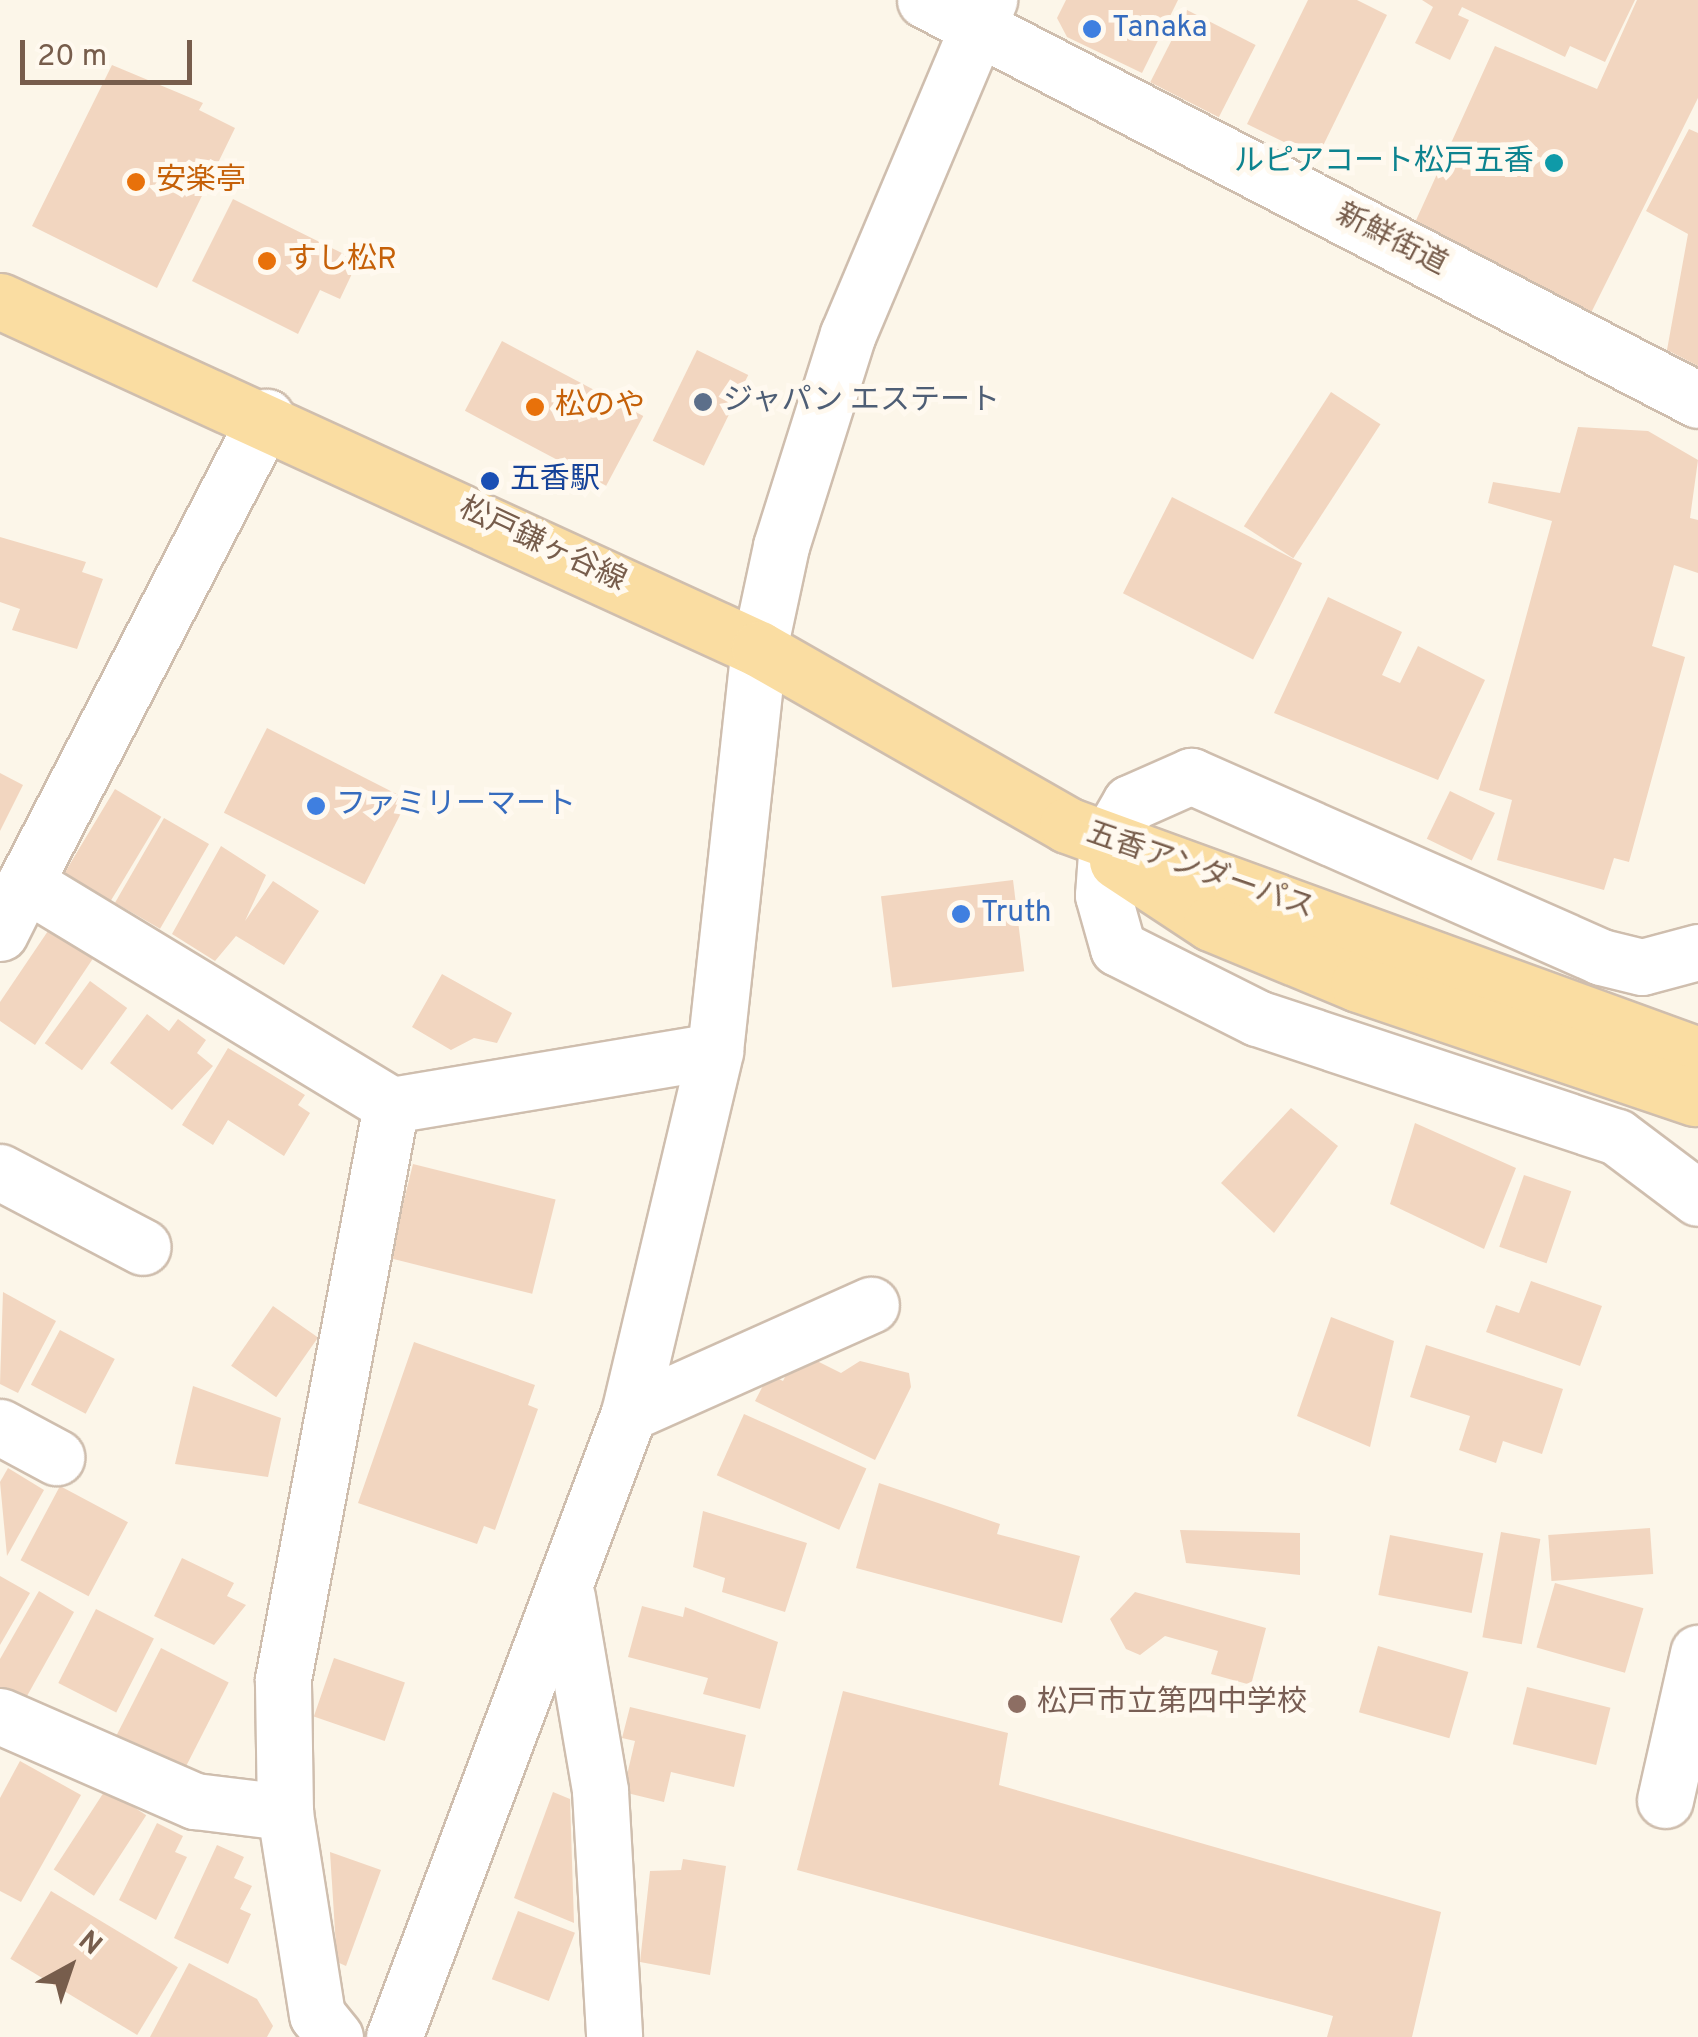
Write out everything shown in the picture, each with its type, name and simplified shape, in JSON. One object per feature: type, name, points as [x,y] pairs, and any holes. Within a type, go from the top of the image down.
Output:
[{"type":"main road","name":"松戸鎌ヶ谷線","points":[[0,301],[266,417],[759,649],[1094,839]]},
{"type":"main road","name":"五香アンダーパス","points":[[1094,839],[1211,923],[1339,976],[1696,1076]]},
{"type":"street","name":"新鮮街道","points":[[925,0],[983,15],[1698,400]]},
{"type":"street","points":[[394,2037],[566,1594],[630,1413],[715,1050],[759,649],[781,546],[848,334],[983,15]]},
{"type":"street","points":[[0,933],[266,417]]},
{"type":"street","points":[[1698,952],[1642,967],[1601,957],[1191,776],[1130,803],[1094,839],[1103,895],[1118,948],[1257,1018],[1617,1137],[1698,1198]]},
{"type":"street","points":[[25,883],[391,1105],[715,1050]]},
{"type":"street","points":[[335,2037],[317,2015],[285,1812],[283,1679],[391,1105]]},
{"type":"street","points":[[0,1172],[142,1247]]},
{"type":"street","points":[[630,1413],[871,1305]]},
{"type":"street","points":[[0,1427],[56,1457]]},
{"type":"street","points":[[566,1594],[600,1791],[614,2037]]},
{"type":"street","points":[[1665,1800],[1698,1654]]},
{"type":"street","points":[[0,1716],[195,1801],[285,1812]]},
{"type":"building","points":[[1066,0],[1178,0],[1142,73],[1067,37],[1057,18]]},
{"type":"building","points":[[1308,0],[1357,0],[1387,15],[1317,158],[1247,124]]},
{"type":"building","points":[[1422,0],[1635,0],[1605,62],[1570,46],[1565,57],[1462,7],[1458,15],[1469,20],[1450,60],[1415,43],[1433,7]]},
{"type":"building","name":"ルピアコート松戸五香","points":[[1637,0],[1698,0],[1698,98],[1586,323],[1413,227],[1495,46],[1597,89]]},
{"type":"building","points":[[1187,10],[1256,45],[1219,117],[1150,82]]},
{"type":"building","points":[[112,65],[203,103],[199,110],[235,128],[157,288],[32,226]]},
{"type":"building","points":[[1689,129],[1698,133],[1698,366],[1667,350],[1688,234],[1646,211]]},
{"type":"building","points":[[233,199],[358,261],[340,299],[320,290],[298,334],[192,281]]},
{"type":"building","points":[[502,341],[643,416],[606,486],[465,411]]},
{"type":"building","points":[[697,350],[748,375],[704,466],[653,441]]},
{"type":"building","points":[[1331,392],[1380,424],[1293,558],[1244,526]]},
{"type":"building","points":[[1578,427],[1648,431],[1698,460],[1690,518],[1698,520],[1698,573],[1674,565],[1652,646],[1685,657],[1629,862],[1614,858],[1604,890],[1497,860],[1512,800],[1479,790],[1552,521],[1488,503],[1493,482],[1560,493]]},
{"type":"building","points":[[1172,497],[1302,563],[1253,660],[1123,593]]},
{"type":"building","points":[[0,537],[86,562],[82,572],[103,579],[77,649],[12,630],[20,609],[0,602]]},
{"type":"building","points":[[1328,597],[1402,632],[1382,675],[1400,683],[1418,646],[1485,680],[1438,780],[1274,713]]},
{"type":"building","name":"ファミリーマート","points":[[267,728],[408,800],[365,884],[224,813]]},
{"type":"building","points":[[0,773],[23,785],[0,831]]},
{"type":"building","points":[[115,789],[161,817],[111,901],[65,873]]},
{"type":"building","points":[[1450,791],[1495,813],[1472,861],[1427,839]]},
{"type":"building","points":[[164,818],[209,844],[160,929],[115,903]]},
{"type":"building","points":[[221,846],[266,875],[245,921],[273,881],[319,911],[284,965],[236,936],[215,961],[172,934]]},
{"type":"building","points":[[1013,880],[1024,971],[892,988],[881,896]]},
{"type":"building","points":[[50,928],[94,957],[35,1045],[0,1021],[0,1002]]},
{"type":"building","points":[[442,974],[512,1013],[497,1043],[474,1038],[451,1050],[412,1027]]},
{"type":"building","points":[[90,981],[127,1008],[82,1070],[45,1043]]},
{"type":"building","points":[[147,1014],[169,1031],[178,1019],[206,1040],[197,1053],[213,1066],[172,1110],[110,1063]]},
{"type":"building","points":[[228,1048],[305,1095],[298,1105],[310,1113],[284,1156],[228,1120],[213,1145],[182,1125]]},
{"type":"building","points":[[1291,1108],[1338,1146],[1274,1233],[1221,1183]]},
{"type":"building","points":[[1415,1123],[1516,1168],[1484,1249],[1390,1204]]},
{"type":"building","points":[[413,1164],[556,1200],[532,1294],[390,1258]]},
{"type":"building","points":[[1524,1175],[1571,1191],[1547,1263],[1499,1247]]},
{"type":"building","points":[[1531,1281],[1602,1306],[1580,1366],[1486,1332],[1496,1305],[1519,1313]]},
{"type":"building","points":[[3,1292],[56,1321],[18,1393],[0,1384]]},
{"type":"building","points":[[273,1306],[318,1338],[276,1397],[231,1366]]},
{"type":"building","points":[[1331,1317],[1394,1341],[1370,1447],[1297,1416]]},
{"type":"building","points":[[60,1330],[115,1359],[86,1414],[31,1385]]},
{"type":"building","points":[[414,1342],[535,1385],[528,1405],[538,1409],[495,1530],[484,1526],[477,1544],[358,1503]]},
{"type":"building","points":[[1426,1345],[1563,1389],[1542,1454],[1503,1441],[1496,1463],[1459,1450],[1470,1416],[1410,1397]]},
{"type":"building","points":[[809,1357],[841,1373],[860,1361],[909,1373],[911,1387],[875,1460],[755,1401],[769,1374],[783,1381],[793,1360],[804,1366]]},
{"type":"building","points":[[193,1386],[281,1418],[268,1477],[175,1464]]},
{"type":"building","points":[[744,1414],[866,1469],[839,1530],[717,1475]]},
{"type":"building","points":[[8,1468],[44,1490],[7,1556],[0,1482]]},
{"type":"building","points":[[879,1483],[1000,1524],[997,1534],[1080,1556],[1062,1623],[856,1568]]},
{"type":"building","points":[[60,1486],[128,1522],[89,1596],[21,1560]]},
{"type":"building","points":[[703,1511],[807,1543],[785,1612],[722,1592],[725,1578],[693,1567]]},
{"type":"building","points":[[1650,1528],[1653,1574],[1551,1581],[1548,1535]]},
{"type":"building","points":[[1180,1530],[1300,1533],[1300,1575],[1186,1563]]},
{"type":"building","points":[[1501,1532],[1540,1539],[1522,1644],[1482,1637]]},
{"type":"building","points":[[1390,1535],[1483,1553],[1472,1613],[1378,1595]]},
{"type":"building","points":[[182,1558],[234,1583],[227,1596],[246,1605],[214,1645],[154,1616]]},
{"type":"building","points":[[0,1576],[30,1593],[0,1645]]},
{"type":"building","points":[[1555,1583],[1643,1608],[1625,1673],[1537,1647]]},
{"type":"building","points":[[39,1591],[74,1612],[27,1696],[13,1698],[0,1691],[0,1659]]},
{"type":"building","points":[[1135,1592],[1266,1628],[1251,1685],[1211,1674],[1218,1651],[1165,1636],[1140,1655],[1126,1649],[1110,1619]]},
{"type":"building","points":[[642,1606],[683,1617],[685,1607],[778,1642],[760,1709],[703,1694],[708,1678],[628,1657]]},
{"type":"building","points":[[96,1609],[154,1639],[116,1712],[58,1683]]},
{"type":"building","points":[[1378,1646],[1468,1672],[1449,1738],[1359,1712]]},
{"type":"building","points":[[161,1648],[229,1683],[180,1779],[112,1744]]},
{"type":"building","points":[[334,1658],[405,1682],[385,1741],[314,1717]]},
{"type":"building","points":[[1527,1687],[1610,1708],[1596,1765],[1513,1744]]},
{"type":"building","points":[[843,1691],[1008,1733],[999,1785],[1441,1912],[1412,2037],[1327,2037],[1333,2016],[797,1870]]},
{"type":"building","points":[[630,1707],[746,1735],[734,1787],[671,1772],[664,1802],[623,1792],[635,1741],[622,1738]]},
{"type":"building","points":[[20,1761],[81,1795],[21,1902],[0,1891],[0,1798]]},
{"type":"building","points":[[106,1789],[146,1815],[94,1896],[54,1870]]},
{"type":"building","points":[[553,1792],[570,1799],[574,1923],[514,1898]]},
{"type":"building","points":[[157,1823],[183,1836],[175,1852],[187,1857],[156,1920],[119,1900]]},
{"type":"building","points":[[217,1845],[244,1857],[234,1878],[252,1886],[240,1909],[251,1914],[228,1964],[174,1938]]},
{"type":"building","points":[[330,1852],[381,1870],[346,1966],[337,1962]]},
{"type":"building","points":[[683,1859],[726,1866],[710,1975],[640,1962],[650,1871],[681,1870]]},
{"type":"building","points":[[51,1891],[178,1967],[137,2035],[10,1959]]},
{"type":"building","points":[[518,1911],[575,1933],[549,2001],[492,1979]]},
{"type":"building","points":[[189,1963],[257,1999],[273,2026],[267,2037],[150,2037]]},
{"type":"place","name":"Tanaka","points":[[1092,29]]},
{"type":"place","name":"ルピアコート松戸五香","points":[[1554,163]]},
{"type":"place","name":"安楽亭","points":[[136,182]]},
{"type":"place","name":"すし松R","points":[[267,261]]},
{"type":"place","name":"ジャパン エステート","points":[[703,402]]},
{"type":"place","name":"松のや","points":[[535,407]]},
{"type":"place","name":"五香駅","points":[[490,481]]},
{"type":"place","name":"ファミリーマート","points":[[316,806]]},
{"type":"place","name":"Truth","points":[[961,914]]},
{"type":"place","name":"松戸市立第四中学校","points":[[1017,1704]]}]
